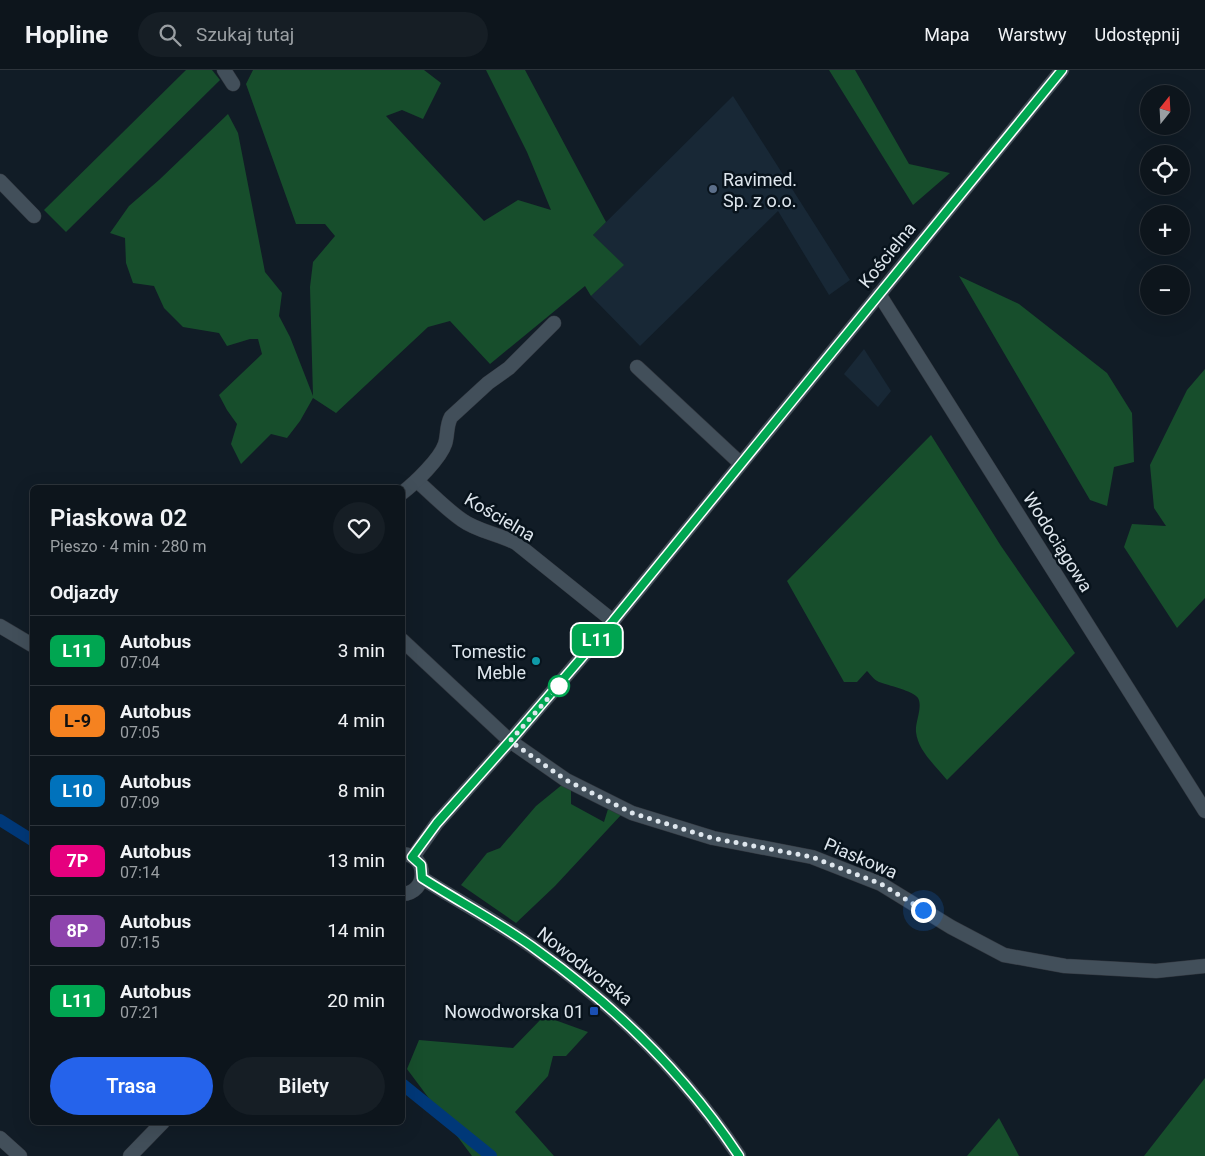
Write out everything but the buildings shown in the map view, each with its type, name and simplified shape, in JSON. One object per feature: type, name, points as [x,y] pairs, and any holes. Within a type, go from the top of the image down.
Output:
[{"type":"street","points":[[224,70],[232,84]]},
{"type":"street","name":"Kościelna","points":[[408,856],[613,621],[1062,70]]},
{"type":"street","points":[[0,181],[34,216]]},
{"type":"street","name":"Wodociągowa","points":[[879,294],[1205,811]]},
{"type":"street","points":[[405,491],[417,481],[442,451],[451,417],[488,383],[509,368],[554,323]]},
{"type":"street","points":[[637,367],[740,463]]},
{"type":"street","name":"Kościelna","points":[[417,481],[461,520],[478,529],[500,535],[516,543],[613,621]]},
{"type":"street","points":[[0,626],[30,644]]},
{"type":"street","points":[[405,643],[510,741]]},
{"type":"street","name":"Piaskowa","points":[[510,741],[566,780],[632,813],[712,838],[812,857],[881,884],[951,927],[1004,955],[1065,966],[1156,971],[1205,966]]},
{"type":"street","points":[[405,893],[414,891],[419,886],[422,878],[421,865],[408,856]]},
{"type":"street","name":"Nowodworska","points":[[422,878],[538,950],[600,999],[659,1055],[706,1110],[739,1156]]},
{"type":"street","points":[[130,1156],[160,1125]]},
{"type":"street","points":[[0,1138],[20,1156]]},
{"type":"shaded area","points":[[733,96],[850,280],[829,295],[778,211],[640,346],[591,296],[623,265],[593,235]]},
{"type":"shaded area","points":[[864,349],[891,391],[878,407],[844,374]]},
{"type":"green space","points":[[186,70],[212,70],[220,80],[66,232],[44,210]]},
{"type":"green space","points":[[253,70],[424,70],[441,83],[423,119],[402,110],[386,116],[484,221],[518,200],[551,210],[527,152],[486,70],[525,70],[606,222],[593,235],[624,265],[591,296],[585,286],[490,364],[450,321],[428,327],[336,413],[313,398],[300,421],[287,438],[271,434],[241,464],[231,444],[237,424],[219,395],[262,354],[258,339],[250,339],[227,346],[219,333],[183,327],[164,308],[154,286],[133,283],[126,263],[125,238],[110,233],[129,206],[228,114],[238,133],[265,272],[282,293],[279,316],[290,337],[313,396],[310,287],[313,262],[335,236],[325,224],[296,224],[246,84]]},
{"type":"green space","points":[[829,70],[855,70],[909,164],[950,173],[913,205]]},
{"type":"green space","points":[[959,276],[1019,304],[1107,373],[1132,413],[1134,462],[1114,467],[1107,506],[1090,500]]},
{"type":"green space","points":[[1205,369],[1205,598],[1177,628],[1124,547],[1132,524],[1166,526],[1154,508],[1150,465],[1187,390]]},
{"type":"green space","points":[[931,435],[1001,546],[1075,653],[947,780],[928,758],[917,739],[916,728],[920,706],[916,695],[877,681],[867,671],[857,682],[844,682],[787,581]]},
{"type":"green space","points":[[563,784],[571,788],[571,804],[604,822],[608,809],[621,815],[555,886],[516,923],[461,885],[487,853],[500,848],[536,806]]},
{"type":"green space","points":[[544,1016],[588,1032],[566,1056],[553,1056],[548,1076],[515,1112],[554,1156],[472,1156],[407,1069],[419,1040],[513,1048]]},
{"type":"green space","points":[[1205,1078],[1205,1156],[1144,1156]]},
{"type":"green space","points":[[999,1118],[1019,1156],[967,1156]]},
{"type":"waterway","points":[[0,820],[30,839]]},
{"type":"waterway","points":[[405,1086],[491,1156]]},
{"type":"bus line","name":"L11","points":[[739,1156],[706,1110],[659,1055],[600,999],[538,950],[422,878],[421,865],[412,857],[437,823],[613,621],[1062,70]]},
{"type":"place","name":"Ravimed. Sp. z o.o.","points":[[713,189]]},
{"type":"place","name":"Tomestic Meble","points":[[536,661]]},
{"type":"place","name":"Nowodworska 01","points":[[594,1011]]},
{"type":"route","points":[[559,686],[510,741],[566,780],[632,813],[712,838],[812,857],[881,884],[923,910]]}]
